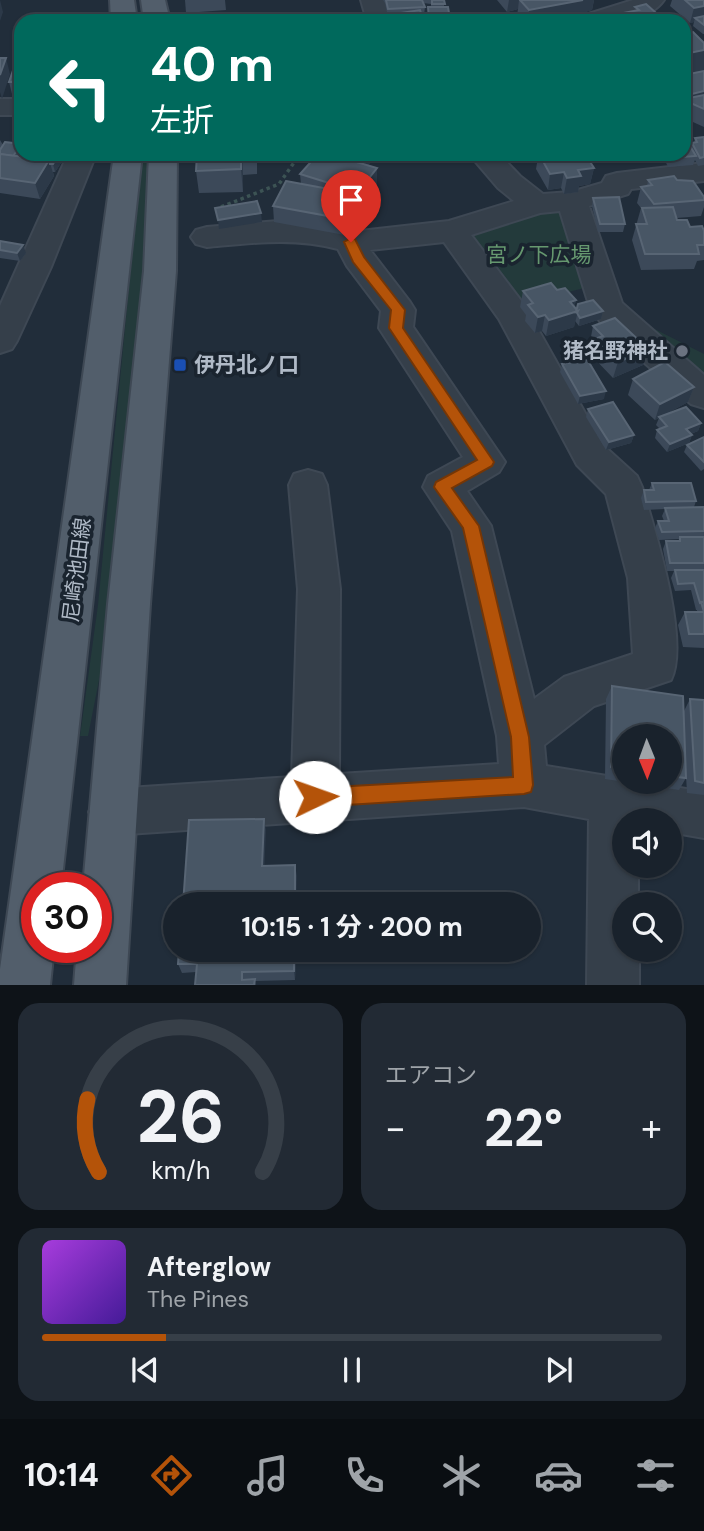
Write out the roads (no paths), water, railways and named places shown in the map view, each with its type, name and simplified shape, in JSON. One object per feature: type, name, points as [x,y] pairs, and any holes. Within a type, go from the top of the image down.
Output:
[{"type":"main road","name":"尼崎池田線","points":[[24,985],[127,161]]},
{"type":"main road","points":[[100,985],[159,271],[163,161]]},
{"type":"street","points":[[611,14],[647,1],[660,14]]},
{"type":"street","points":[[0,341],[35,267],[79,161]]},
{"type":"street","points":[[490,161],[509,182],[537,204]]},
{"type":"street","points":[[207,237],[290,230],[314,232],[351,242],[452,231],[537,204],[572,201],[617,188],[617,182],[704,172]]},
{"type":"street","points":[[572,201],[606,305],[615,318],[704,395]]},
{"type":"street","points":[[452,231],[513,314],[590,455],[622,488],[648,578],[656,666],[580,691],[520,737]]},
{"type":"street","points":[[351,242],[358,259],[398,310],[396,328],[486,462],[438,481],[471,526],[520,737],[524,785]]},
{"type":"street","points":[[308,485],[329,589],[315,797]]},
{"type":"street","points":[[113,812],[524,785],[704,815]]},
{"type":"street","points":[[612,798],[613,985]]},
{"type":"place","name":"猪名野神社","points":[[682,351]]},
{"type":"place","name":"伊丹北ノ口","points":[[180,365]]},
{"type":"park label","name":"宮ノ下広場","points":[[539,255]]}]
